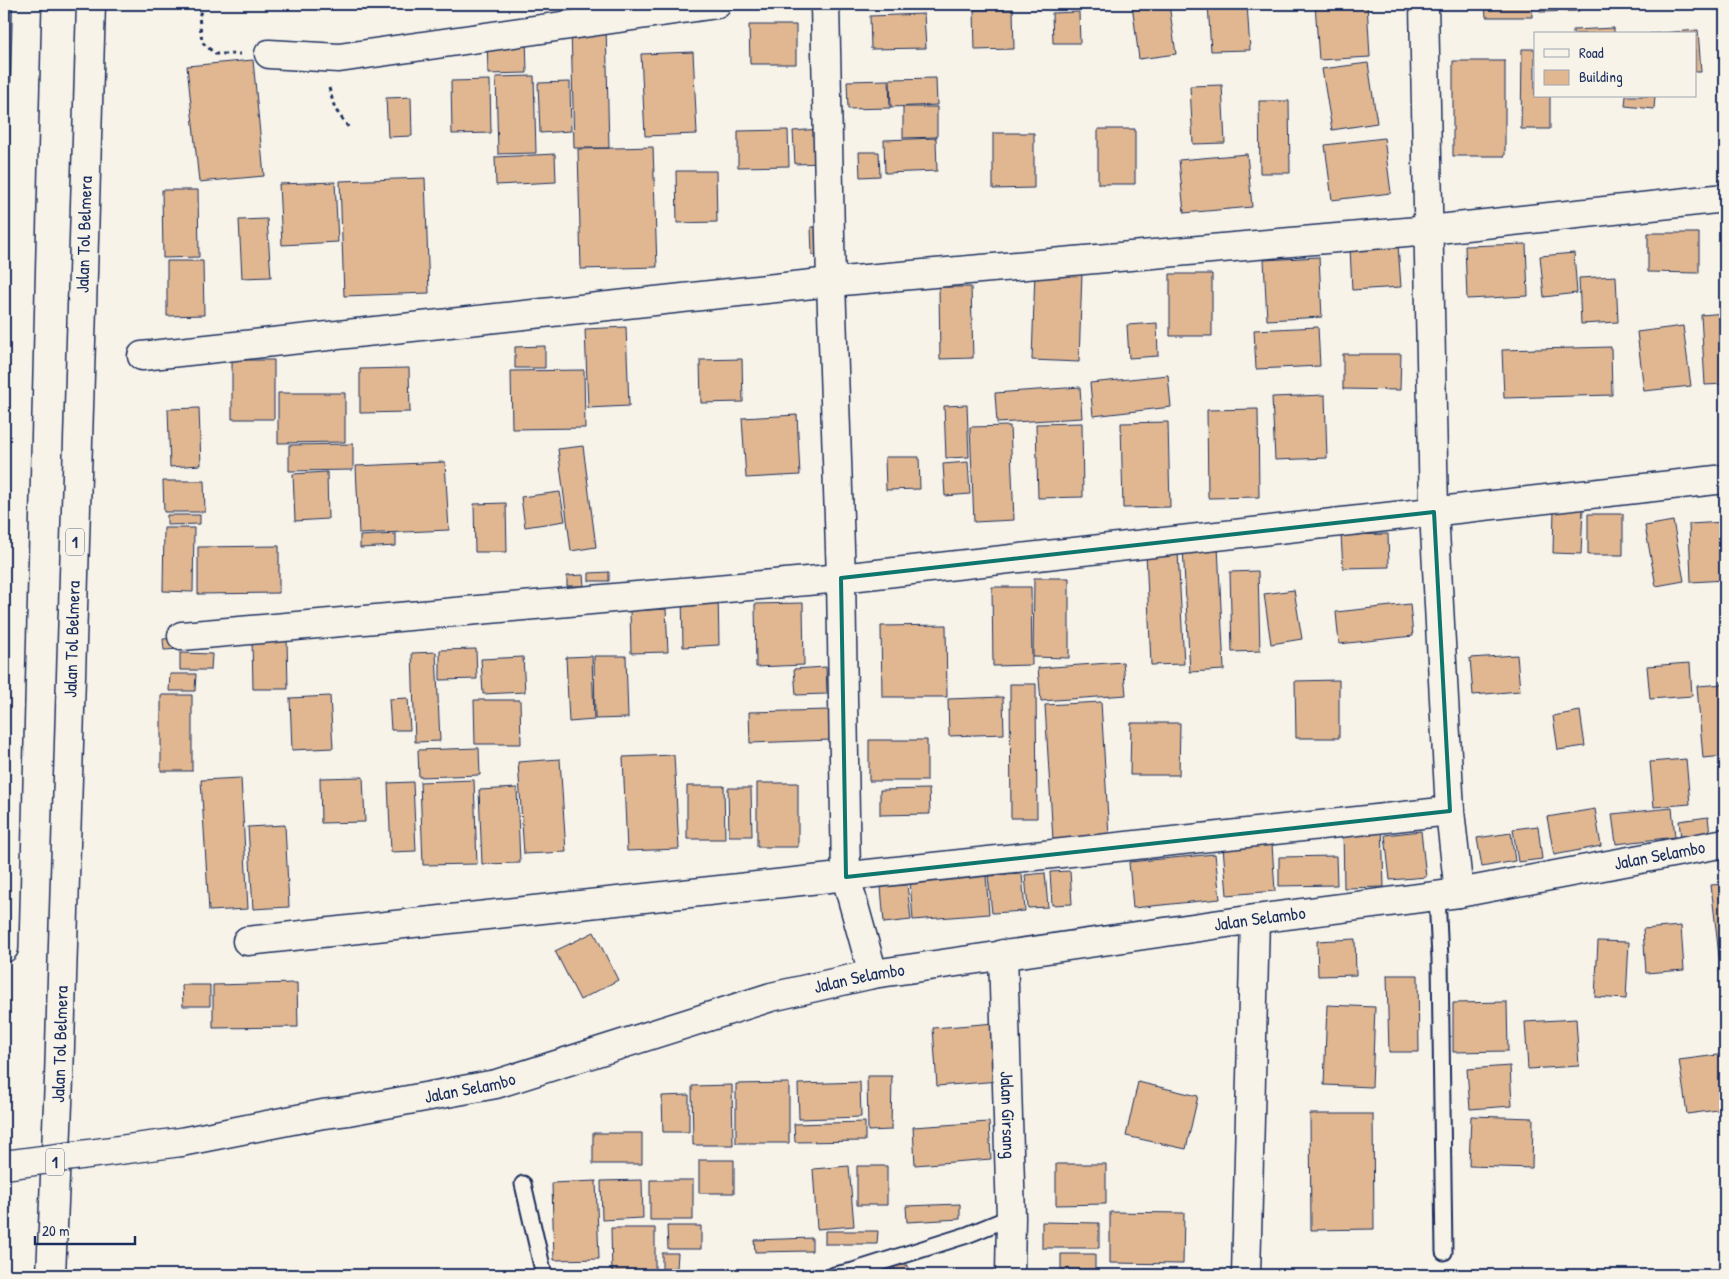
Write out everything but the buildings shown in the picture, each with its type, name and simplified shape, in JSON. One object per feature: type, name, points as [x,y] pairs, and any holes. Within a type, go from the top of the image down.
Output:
[{"type":"main road","points":[[4,948],[28,4]]},
{"type":"main road","name":"Jalan Tol Belmera","points":[[51,1275],[59,1079],[91,4]]},
{"type":"main road","points":[[269,54],[339,58],[716,4]]},
{"type":"main road","points":[[825,4],[831,282],[841,578],[846,877],[873,974]]},
{"type":"main road","points":[[1424,4],[1434,512],[1450,811],[1448,894]]},
{"type":"main road","points":[[142,356],[831,282],[1428,230],[1725,198]]},
{"type":"main road","points":[[182,636],[841,578],[1725,479]]},
{"type":"main road","points":[[247,941],[1450,811]]},
{"type":"main road","name":"Jalan Selambo","points":[[4,1165],[180,1142],[323,1114],[496,1084],[771,997],[873,974],[1255,919],[1448,894],[1725,843]]},
{"type":"main road","points":[[1246,1275],[1255,919]]},
{"type":"main road","name":"Jalan Girsang","points":[[1004,954],[1011,1218],[1010,1275]]},
{"type":"lane","points":[[1444,1252],[1440,960],[1448,894]]},
{"type":"lane","points":[[523,1184],[544,1275]]},
{"type":"lane","points":[[834,1275],[853,1272],[967,1235],[1011,1218]]},
{"type":"path","points":[[204,4],[198,16],[202,42],[215,54],[269,54]]},
{"type":"path","points":[[339,58],[328,83],[335,109],[349,128]]},
{"type":"highlighted area","points":[[1434,512],[1450,811],[846,877],[841,578]]}]
